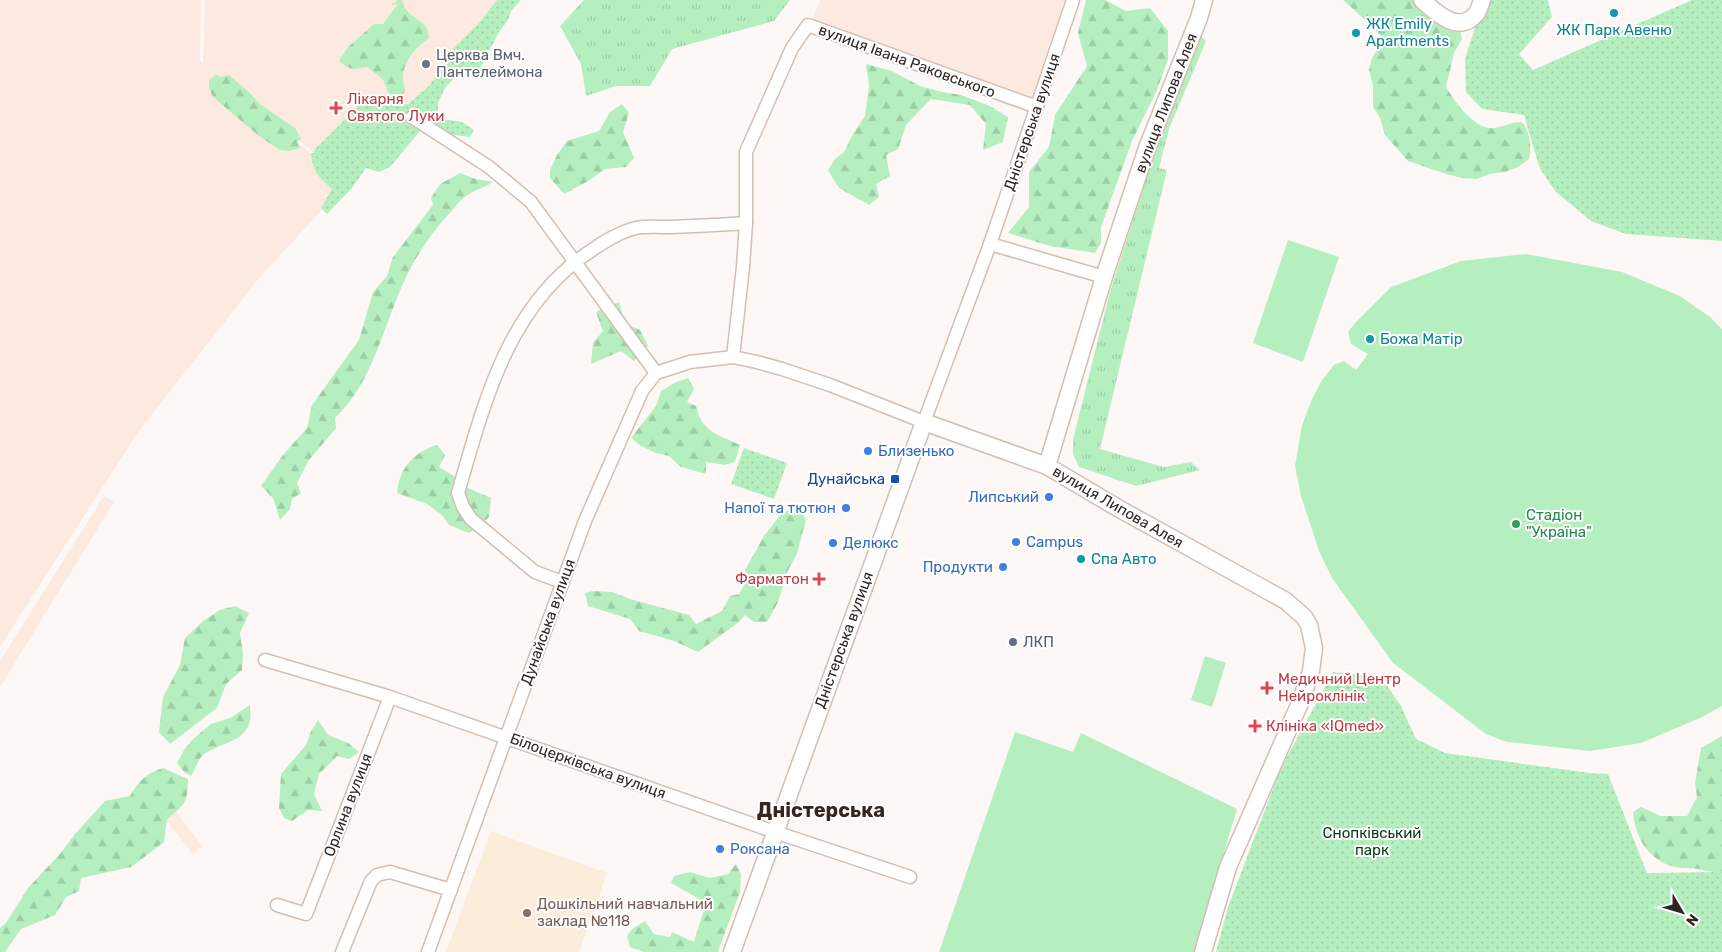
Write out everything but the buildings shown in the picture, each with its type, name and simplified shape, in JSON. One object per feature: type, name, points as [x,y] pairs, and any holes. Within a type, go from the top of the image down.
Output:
[{"type":"street","name":"Дністерська вулиця","points":[[732,952],[990,244],[1073,0]]},
{"type":"street","name":"вулиця Липова Алея","points":[[1203,952],[1228,867],[1300,704],[1311,671],[1314,648],[1309,625],[1304,617],[1286,601],[1046,466],[1104,277],[1147,148],[1199,18],[1204,0]]},
{"type":"street","points":[[1422,0],[1446,19],[1456,23],[1464,22],[1476,14],[1482,0]]},
{"type":"street","name":"вулиця Івана Раковського","points":[[746,223],[746,152],[792,48],[808,25],[1037,107]]},
{"type":"street","points":[[412,117],[489,168],[531,202],[656,373],[690,362],[733,357],[757,362],[830,385],[924,422],[1046,466]]},
{"type":"street","points":[[562,582],[535,572],[471,519],[463,507],[458,493],[485,402],[506,350],[534,304],[575,260],[604,242],[635,228],[746,223],[733,357]]},
{"type":"street","points":[[990,244],[1104,277]]},
{"type":"street","name":"Дунайська вулиця","points":[[428,952],[585,521],[642,391],[656,373]]},
{"type":"street","name":"Білоцерківська вулиця","points":[[265,660],[390,697],[910,878]]},
{"type":"street","name":"Орлина вулиця","points":[[278,905],[306,914],[390,697]]},
{"type":"street","points":[[342,952],[371,881],[377,875],[390,872],[451,890]]},
{"type":"shaded area","points":[[0,0],[201,0],[200,60],[203,63],[205,0],[503,0],[352,183],[230,86],[347,183],[260,277],[138,432],[0,647]]},
{"type":"shaded area","points":[[820,0],[1065,0],[1031,98],[811,23]]},
{"type":"shaded area","points":[[104,496],[114,502],[0,687],[0,661]]},
{"type":"shaded area","points":[[174,809],[202,846],[193,854],[164,817]]},
{"type":"shaded area","name":"Дошкільний навчальний заклад №118","points":[[491,831],[607,873],[579,952],[446,952]]},
{"type":"green space","points":[[398,0],[402,0],[408,12],[425,25],[429,38],[415,50],[407,61],[403,73],[405,91],[401,98],[390,95],[383,80],[367,67],[352,68],[339,61],[348,47],[374,24],[383,24],[398,4],[391,5]]},
{"type":"green space","points":[[497,0],[521,0],[511,11],[508,20],[499,32],[478,72],[455,77],[445,88],[438,103],[438,111],[443,119],[462,122],[474,130],[470,137],[439,133],[425,125],[390,167],[379,172],[366,168],[352,188],[327,214],[321,208],[332,189],[317,174],[311,153],[314,153],[315,149],[364,101],[389,98],[400,105],[408,104],[428,87],[442,68],[451,51],[480,22]]},
{"type":"green space","points":[[584,0],[790,0],[774,21],[672,49],[650,86],[616,86],[586,96],[581,64],[560,26]]},
{"type":"green space","points":[[1086,0],[1105,0],[1126,11],[1150,8],[1168,31],[1168,59],[1157,90],[1132,141],[1101,227],[1101,243],[1095,253],[1050,246],[1008,233],[1029,207],[1029,172],[1049,147],[1055,115],[1087,66],[1078,33]]},
{"type":"green space","points":[[1343,0],[1414,0],[1457,26],[1462,39],[1454,53],[1446,87],[1466,114],[1480,125],[1495,128],[1522,122],[1530,140],[1529,159],[1518,167],[1505,172],[1490,174],[1477,179],[1446,174],[1408,161],[1385,135],[1380,118],[1373,107],[1373,86],[1369,70],[1376,51],[1387,43],[1372,26]]},
{"type":"green space","points":[[1489,0],[1548,0],[1552,17],[1519,54],[1533,70],[1692,0],[1722,0],[1722,241],[1626,234],[1591,221],[1556,192],[1540,169],[1524,115],[1482,109],[1466,92],[1465,59],[1479,15]]},
{"type":"green space","points":[[1201,36],[1206,41],[1169,129],[1159,168],[1167,170],[1100,449],[1164,467],[1191,462],[1200,470],[1136,486],[1079,467],[1073,454],[1073,439],[1110,292],[1159,139]]},
{"type":"green space","points":[[866,64],[892,71],[920,86],[961,95],[990,106],[1008,117],[1003,142],[983,150],[986,124],[970,105],[931,99],[906,125],[898,149],[886,155],[890,176],[876,184],[879,197],[869,205],[839,188],[828,170],[835,159],[844,152],[865,116],[869,85]]},
{"type":"green space","points":[[216,74],[220,77],[229,75],[260,104],[296,129],[301,139],[297,142],[300,148],[289,151],[280,150],[259,136],[213,97],[209,88],[209,81]]},
{"type":"green space","points":[[622,104],[629,113],[623,132],[634,158],[626,167],[605,169],[590,180],[564,194],[550,178],[550,170],[557,155],[567,141],[599,131],[610,112]]},
{"type":"green space","points":[[460,173],[476,179],[493,182],[463,198],[434,231],[422,249],[402,286],[367,373],[358,390],[335,418],[336,428],[309,460],[297,483],[301,493],[292,499],[290,509],[280,520],[273,498],[261,486],[283,455],[307,428],[312,405],[359,340],[373,292],[387,276],[393,257],[433,205],[431,198],[440,184]]},
{"type":"green space","points":[[1288,240],[1339,257],[1303,362],[1253,343]]},
{"type":"green space","name":"Стадіон \"Україна\"","points":[[1526,254],[1622,272],[1680,296],[1710,317],[1722,329],[1722,706],[1700,718],[1641,743],[1590,751],[1507,742],[1486,734],[1393,663],[1332,578],[1319,551],[1301,496],[1295,466],[1302,425],[1312,399],[1322,380],[1334,365],[1344,361],[1356,370],[1368,354],[1351,344],[1348,332],[1355,323],[1391,287],[1461,261]]},
{"type":"green space","points":[[619,302],[625,323],[640,330],[648,346],[634,361],[621,351],[591,364],[593,343],[603,331],[596,312]]},
{"type":"green space","points":[[688,378],[694,389],[687,402],[696,406],[702,422],[718,435],[740,445],[735,462],[725,465],[706,462],[706,474],[681,467],[669,456],[656,453],[641,446],[631,438],[656,406],[661,391],[674,383]]},
{"type":"green space","points":[[437,445],[445,455],[439,467],[454,476],[468,488],[491,498],[489,517],[469,533],[449,525],[442,515],[427,504],[397,493],[401,476],[409,462],[421,452]]},
{"type":"green space","points":[[744,448],[787,463],[774,499],[731,484]]},
{"type":"green space","points":[[796,506],[806,519],[797,554],[788,570],[778,602],[766,622],[754,622],[745,615],[739,622],[698,652],[674,641],[639,631],[630,619],[588,606],[585,593],[593,591],[613,592],[630,599],[689,615],[696,624],[722,611],[730,596],[739,594],[747,581],[745,570],[764,536],[781,514]]},
{"type":"green space","points":[[235,606],[249,613],[240,633],[243,654],[242,670],[226,684],[217,708],[170,744],[159,732],[163,697],[180,665],[185,638],[203,621],[220,610]]},
{"type":"green space","points":[[1205,656],[1226,663],[1212,707],[1191,700]]},
{"type":"green space","name":"Снопківський парк","points":[[1333,672],[1381,677],[1401,706],[1416,739],[1445,753],[1608,774],[1647,873],[1722,872],[1722,952],[1216,952],[1228,907],[1281,768]]},
{"type":"green space","points":[[250,705],[250,721],[243,734],[203,755],[191,776],[185,773],[177,763],[193,739],[211,724],[230,718]]},
{"type":"green space","points":[[318,720],[328,735],[348,743],[359,752],[349,759],[337,756],[319,774],[314,794],[322,811],[308,810],[292,821],[284,818],[279,808],[281,774],[306,745],[311,731]]},
{"type":"green space","points":[[1015,732],[1073,752],[1081,733],[1237,809],[1194,952],[939,952]]},
{"type":"green space","points":[[1722,736],[1722,872],[1678,868],[1666,864],[1658,860],[1645,847],[1637,831],[1633,812],[1641,807],[1661,816],[1687,816],[1697,797],[1695,783],[1701,748]]},
{"type":"green space","points":[[163,768],[188,779],[186,798],[182,806],[167,819],[164,842],[131,867],[81,878],[79,891],[66,897],[55,915],[21,929],[5,952],[0,952],[0,928],[6,923],[28,888],[60,854],[75,834],[105,801],[130,796],[143,779]]},
{"type":"green space","points":[[736,864],[741,874],[740,892],[718,952],[644,952],[630,947],[627,936],[632,929],[645,921],[654,934],[670,937],[672,932],[694,942],[706,903],[671,883],[674,876],[690,872],[710,878],[728,874]]},
{"type":"place","name":"ЖК Парк Авеню","points":[[1614,13]]},
{"type":"place","name":"ЖК Emily Apartments","points":[[1356,33]]},
{"type":"place","name":"Церква Вмч. Пантелеймона","points":[[426,64]]},
{"type":"place","name":"Лікарня Святого Луки","points":[[336,108]]},
{"type":"place","name":"Божа Матір","points":[[1370,339]]},
{"type":"place","name":"Близенько","points":[[868,451]]},
{"type":"place","name":"Дунайська","points":[[895,479]]},
{"type":"place","name":"Липський","points":[[1049,497]]},
{"type":"place","name":"Напої та тютюн","points":[[846,508]]},
{"type":"place","name":"Стадіон \"Україна\"","points":[[1516,524]]},
{"type":"place","name":"Campus","points":[[1016,542]]},
{"type":"place","name":"Делюкс","points":[[833,543]]},
{"type":"place","name":"Спа Авто","points":[[1081,559]]},
{"type":"place","name":"Продукти","points":[[1003,567]]},
{"type":"place","name":"Фарматон","points":[[819,579]]},
{"type":"place","name":"ЛКП","points":[[1013,642]]},
{"type":"place","name":"Медичний Центр Нейроклінік","points":[[1267,688]]},
{"type":"place","name":"Клініка «IQmed»","points":[[1255,726]]},
{"type":"place","name":"Роксана","points":[[720,849]]},
{"type":"place","name":"Дошкільний навчальний заклад №118","points":[[527,913]]},
{"type":"district","name":"Дністерська","points":[[821,810]]}]
